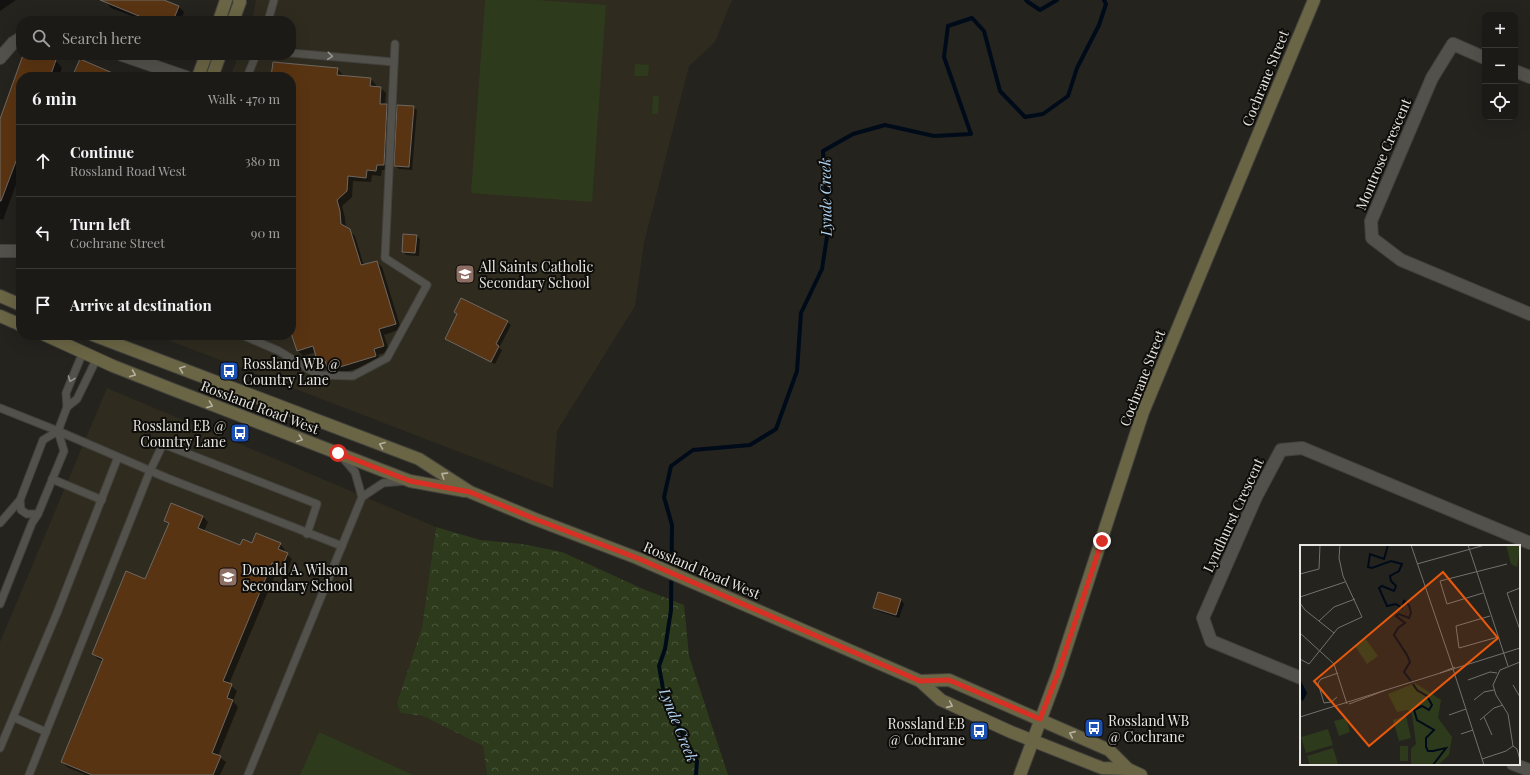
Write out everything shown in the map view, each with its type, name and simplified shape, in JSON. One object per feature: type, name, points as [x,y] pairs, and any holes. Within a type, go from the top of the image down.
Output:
[{"type":"main road","points":[[221,16],[226,0]]},
{"type":"main road","points":[[235,16],[240,2],[239,0]]},
{"type":"main road","name":"Cochrane Street","points":[[1020,775],[1058,673],[1143,412],[1314,0]]},
{"type":"main road","points":[[200,72],[204,60]]},
{"type":"main road","points":[[214,72],[218,60]]},
{"type":"main road","points":[[0,296],[16,303]]},
{"type":"main road","points":[[0,316],[16,323]]},
{"type":"main road","name":"Rossland Road West","points":[[56,340],[174,390],[410,481],[470,492]]},
{"type":"main road","points":[[83,352],[88,340]]},
{"type":"main road","points":[[97,358],[105,340]]},
{"type":"main road","name":"Rossland Road West","points":[[114,340],[418,459],[470,492],[535,519],[637,558],[920,681],[941,700],[1011,732],[1102,768],[1128,769]]},
{"type":"main road","name":"Rossland Road West","points":[[920,681],[949,680],[1109,750],[1128,769],[1141,775]]},
{"type":"street","points":[[0,58],[16,41]]},
{"type":"street","name":"Montrose Crescent","points":[[1482,57],[1454,44],[1432,78],[1371,221],[1372,238],[1401,260],[1530,314]]},
{"type":"street","points":[[137,60],[171,72]]},
{"type":"street","points":[[1518,72],[1530,78]]},
{"type":"street","points":[[0,251],[16,252]]},
{"type":"street","name":"Lyndhurst Crescent","points":[[1300,678],[1211,641],[1202,618],[1256,497],[1281,450],[1302,448],[1530,543]]},
{"type":"street","points":[[1516,765],[1528,770]]},
{"type":"lane","points":[[269,16],[274,0]]},
{"type":"lane","points":[[253,340],[279,352],[318,375],[353,376],[388,358],[427,285],[385,258],[395,44]]},
{"type":"lane","points":[[296,53],[394,62]]},
{"type":"lane","points":[[249,72],[254,60]]},
{"type":"lane","points":[[0,523],[20,500],[44,440],[58,431],[67,407],[66,393],[83,352]]},
{"type":"lane","points":[[67,407],[77,399],[97,358]]},
{"type":"lane","points":[[0,408],[58,431],[150,471],[307,534],[342,546]]},
{"type":"lane","points":[[0,604],[32,523],[38,514],[64,451],[58,431]]},
{"type":"lane","points":[[29,775],[150,471],[163,444],[317,504],[307,534]]},
{"type":"lane","points":[[338,453],[356,472],[362,497]]},
{"type":"lane","points":[[0,748],[57,613],[118,457]]},
{"type":"lane","points":[[52,479],[102,500]]},
{"type":"lane","points":[[248,775],[362,497],[383,483],[410,481]]},
{"type":"lane","points":[[20,500],[21,510],[27,514],[38,514]]},
{"type":"lane","points":[[13,717],[46,732]]},
{"type":"shaded area","name":"All Saints Catholic Secondary School","points":[[256,0],[732,0],[715,42],[689,66],[644,243],[635,306],[557,431],[553,488],[168,340],[296,340],[296,72],[232,72],[237,60],[296,60],[296,16],[253,16]]},
{"type":"shaded area","name":"Donald A. Wilson Secondary School","points":[[107,388],[436,527],[422,627],[397,703],[400,713],[423,716],[483,746],[487,775],[0,775],[0,642]]},
{"type":"green space","points":[[485,0],[537,0],[606,5],[592,202],[471,193]]},
{"type":"green space","points":[[635,64],[649,65],[648,76],[634,76]]},
{"type":"green space","points":[[653,96],[659,96],[658,114],[652,114]]},
{"type":"green space","points":[[436,527],[480,540],[522,544],[562,552],[643,589],[684,605],[689,656],[728,775],[487,775],[483,746],[423,716],[400,713],[397,703],[422,627]]},
{"type":"green space","points":[[319,732],[413,775],[300,775]]},
{"type":"building","points":[[100,0],[164,0],[179,6],[175,16],[139,16]]},
{"type":"building","points":[[21,60],[56,60],[52,72],[17,72]]},
{"type":"building","points":[[80,60],[82,60],[110,72],[74,72]]},
{"type":"building","points":[[273,62],[338,68],[337,75],[371,78],[370,86],[381,87],[380,104],[387,104],[384,165],[377,165],[376,171],[367,170],[366,178],[348,176],[347,191],[337,200],[341,224],[350,229],[361,265],[377,261],[396,324],[379,329],[384,346],[374,349],[376,356],[330,370],[328,370],[325,361],[318,364],[313,346],[297,351],[293,340],[296,340],[296,72],[272,72]]},
{"type":"building","points":[[16,74],[16,161],[1,201],[0,201],[0,119]]},
{"type":"building","points":[[397,105],[414,106],[409,167],[394,166]]},
{"type":"building","points":[[403,234],[417,235],[415,253],[402,252]]},
{"type":"building","points":[[461,298],[508,321],[496,344],[499,346],[491,362],[445,339],[457,314],[454,312]]},
{"type":"building","points":[[171,503],[203,516],[198,528],[240,545],[243,539],[252,543],[256,533],[281,543],[278,549],[288,553],[282,567],[272,563],[223,681],[232,684],[227,698],[233,700],[212,753],[221,756],[213,775],[92,775],[61,762],[103,659],[92,654],[126,571],[145,579],[169,523],[164,521]]},
{"type":"building","points":[[878,592],[901,599],[896,615],[873,608]]},
{"type":"waterway","name":"Lynde Creek","points":[[1026,0],[1040,10],[1057,0]]},
{"type":"waterway","name":"Lynde Creek","points":[[696,775],[697,761],[665,700],[659,666],[665,649],[671,610],[672,525],[664,497],[671,466],[693,450],[750,445],[776,429],[797,371],[801,313],[822,269],[829,224],[823,151],[853,134],[885,125],[934,136],[971,134],[944,57],[948,26],[972,18],[984,31],[1000,91],[1025,117],[1043,114],[1068,96],[1077,68],[1099,25],[1106,4],[1104,0]]},
{"type":"place","name":"All Saints Catholic Secondary School","points":[[465,274]]},
{"type":"place","name":"Rossland WB @ Country Lane","points":[[229,371]]},
{"type":"place","name":"Rossland EB @ Country Lane","points":[[240,433]]},
{"type":"place","name":"Donald A. Wilson Secondary School","points":[[228,577]]},
{"type":"place","name":"Rossland WB @ Cochrane","points":[[1094,728]]},
{"type":"place","name":"Rossland EB @ Cochrane","points":[[979,731]]},
{"type":"route","points":[[338,453],[410,481],[470,492],[535,519],[637,558],[920,681],[949,680],[1040,719],[1058,673],[1102,541]]}]
